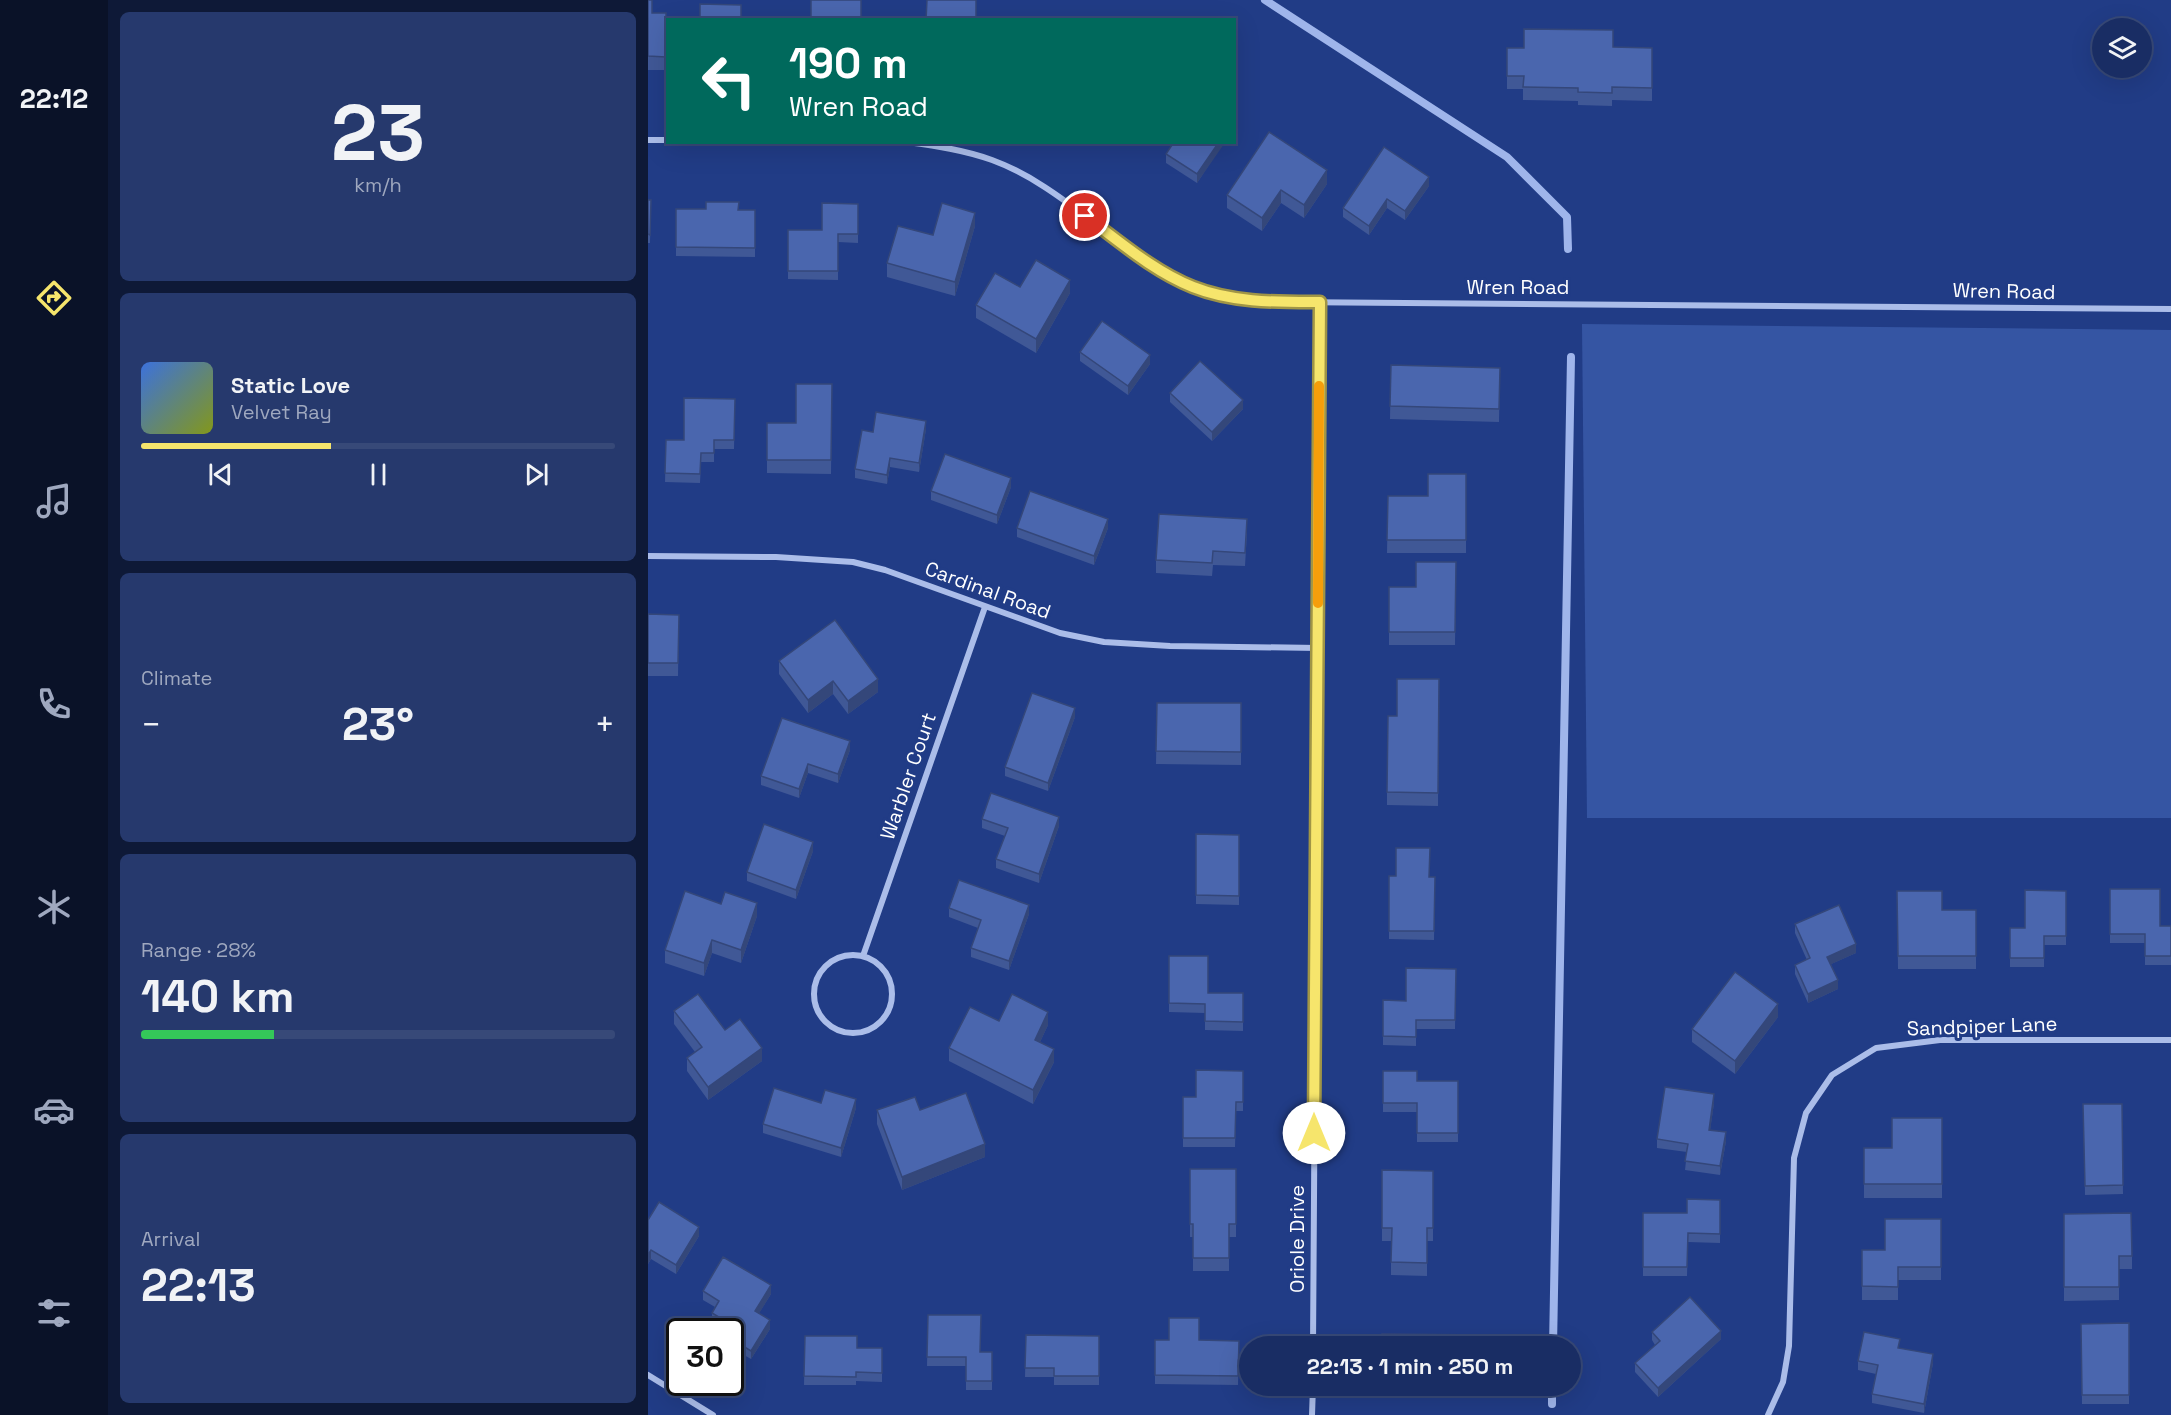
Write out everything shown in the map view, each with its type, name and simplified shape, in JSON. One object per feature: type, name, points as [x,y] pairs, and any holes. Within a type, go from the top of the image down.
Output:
[{"type":"street","points":[[648,140],[666,140]]},
{"type":"street","name":"Wren Road","points":[[919,144],[960,151],[992,160],[1032,179],[1155,267],[1195,288],[1239,299],[1320,302],[2171,309]]},
{"type":"street","name":"Oriole Drive","points":[[1313,1336],[1320,302]]},
{"type":"street","name":"Cardinal Road","points":[[648,556],[776,557],[853,562],[885,570],[1060,633],[1104,642],[1170,646],[1318,648]]},
{"type":"street","name":"Warbler Court","points":[[863,956],[985,607]]},
{"type":"street","points":[[863,956],[875,961],[885,970],[891,982],[892,1001],[884,1019],[874,1028],[861,1033],[835,1030],[817,1012],[814,986],[818,975],[837,957],[863,956]]},
{"type":"street","name":"Sandpiper Lane","points":[[1768,1415],[1783,1382],[1789,1346],[1794,1158],[1806,1113],[1832,1075],[1876,1048],[1940,1040],[2171,1040]]},
{"type":"street","points":[[648,1375],[713,1415]]},
{"type":"street","points":[[1312,1396],[1312,1415]]},
{"type":"shaded area","points":[[1582,324],[2171,330],[2171,818],[1587,818]]},
{"type":"building","points":[[648,0],[652,0],[652,13],[666,13],[666,57],[648,56]]},
{"type":"building","points":[[811,0],[861,0],[861,18],[811,18]]},
{"type":"building","points":[[927,0],[976,0],[976,18],[926,18]]},
{"type":"building","points":[[700,4],[741,5],[741,18],[700,18]]},
{"type":"building","points":[[1524,29],[1613,30],[1613,47],[1652,48],[1652,88],[1612,87],[1612,93],[1578,92],[1578,88],[1523,87],[1524,76],[1507,76],[1507,48],[1524,48]]},
{"type":"building","points":[[1269,132],[1327,170],[1304,205],[1281,190],[1262,218],[1227,195]]},
{"type":"building","points":[[1173,144],[1218,144],[1197,174],[1166,154]]},
{"type":"building","points":[[1384,147],[1429,177],[1405,211],[1387,199],[1369,226],[1343,208]]},
{"type":"building","points":[[648,200],[651,200],[650,235],[648,234]]},
{"type":"building","points":[[706,202],[739,202],[738,210],[755,210],[755,248],[676,247],[676,209],[706,209]]},
{"type":"building","points":[[822,203],[858,204],[858,234],[838,234],[838,271],[788,271],[788,230],[822,230]]},
{"type":"building","points":[[942,203],[975,213],[955,282],[887,263],[898,226],[933,235]]},
{"type":"building","points":[[1036,260],[1070,280],[1036,339],[976,305],[995,273],[1020,287]]},
{"type":"building","points":[[1102,321],[1150,355],[1128,386],[1080,352]]},
{"type":"building","points":[[1200,361],[1243,400],[1212,432],[1170,393]]},
{"type":"building","points":[[1391,365],[1500,368],[1499,409],[1390,406]]},
{"type":"building","points":[[796,384],[832,384],[831,460],[767,460],[767,423],[796,423]]},
{"type":"building","points":[[684,398],[735,399],[734,440],[714,440],[714,453],[701,453],[700,474],[665,473],[666,440],[684,440]]},
{"type":"building","points":[[876,412],[926,421],[919,463],[890,458],[887,475],[855,469],[862,430],[873,432]]},
{"type":"building","points":[[945,454],[1011,478],[997,515],[931,491]]},
{"type":"building","points":[[1428,474],[1466,474],[1466,540],[1387,540],[1388,496],[1428,496]]},
{"type":"building","points":[[1030,491],[1108,519],[1094,556],[1017,528]]},
{"type":"building","points":[[1159,514],[1247,519],[1245,553],[1213,551],[1212,563],[1156,560]]},
{"type":"building","points":[[1416,562],[1456,562],[1455,632],[1389,632],[1389,587],[1416,587]]},
{"type":"building","points":[[648,614],[679,615],[678,663],[648,663]]},
{"type":"building","points":[[835,620],[878,679],[848,701],[833,681],[808,700],[779,661]]},
{"type":"building","points":[[1397,679],[1439,679],[1438,793],[1387,792],[1388,716],[1397,716]]},
{"type":"building","points":[[1032,693],[1075,708],[1048,783],[1005,767]]},
{"type":"building","points":[[1157,703],[1241,703],[1241,752],[1156,751]]},
{"type":"building","points":[[782,718],[850,741],[838,774],[808,764],[799,789],[761,776]]},
{"type":"building","points":[[991,793],[1059,817],[1039,874],[996,859],[1008,828],[982,819]]},
{"type":"building","points":[[764,824],[813,842],[796,890],[747,872]]},
{"type":"building","points":[[1196,834],[1239,835],[1239,896],[1196,895]]},
{"type":"building","points":[[1396,848],[1430,848],[1429,877],[1435,877],[1434,931],[1389,931],[1389,876],[1396,876]]},
{"type":"building","points":[[959,880],[1029,905],[1009,961],[971,948],[981,920],[949,908]]},
{"type":"building","points":[[2110,889],[2160,889],[2160,926],[2171,926],[2171,956],[2145,956],[2145,934],[2110,934]]},
{"type":"building","points":[[2025,890],[2066,891],[2066,936],[2044,936],[2044,958],[2010,958],[2010,928],[2025,928]]},
{"type":"building","points":[[685,891],[721,904],[725,892],[757,903],[741,950],[712,940],[704,963],[665,950]]},
{"type":"building","points":[[1897,891],[1942,891],[1942,910],[1976,910],[1976,956],[1898,956]]},
{"type":"building","points":[[1839,905],[1856,944],[1827,957],[1838,980],[1808,994],[1795,965],[1810,958],[1795,924]]},
{"type":"building","points":[[1169,956],[1208,956],[1208,993],[1243,993],[1243,1022],[1205,1021],[1205,1004],[1169,1003]]},
{"type":"building","points":[[1406,968],[1456,969],[1455,1020],[1416,1020],[1416,1037],[1383,1036],[1383,1000],[1406,1001]]},
{"type":"building","points":[[1735,972],[1778,1004],[1735,1061],[1692,1029]]},
{"type":"building","points":[[698,994],[725,1030],[740,1019],[762,1048],[708,1087],[687,1058],[702,1047],[674,1011]]},
{"type":"building","points":[[1012,994],[1048,1012],[1035,1040],[1054,1049],[1033,1090],[949,1048],[970,1007],[999,1021]]},
{"type":"building","points":[[1196,1070],[1243,1071],[1243,1102],[1236,1102],[1235,1138],[1183,1138],[1183,1097],[1196,1097]]},
{"type":"building","points":[[1383,1071],[1417,1071],[1417,1081],[1458,1081],[1458,1133],[1417,1133],[1417,1103],[1383,1103]]},
{"type":"building","points":[[1665,1087],[1714,1094],[1709,1130],[1726,1132],[1720,1166],[1685,1161],[1688,1144],[1657,1139]]},
{"type":"building","points":[[774,1088],[821,1103],[825,1090],[856,1099],[841,1148],[763,1124]]},
{"type":"building","points":[[966,1093],[985,1144],[902,1177],[877,1110],[915,1097],[920,1110]]},
{"type":"building","points":[[2083,1104],[2122,1104],[2123,1185],[2085,1186]]},
{"type":"building","points":[[1892,1118],[1942,1118],[1942,1184],[1864,1184],[1864,1148],[1892,1148]]},
{"type":"building","points":[[1190,1169],[1236,1169],[1236,1224],[1229,1224],[1229,1258],[1193,1258],[1193,1224],[1190,1224]]},
{"type":"building","points":[[1382,1170],[1433,1171],[1433,1228],[1427,1228],[1427,1263],[1391,1262],[1392,1228],[1382,1228]]},
{"type":"building","points":[[1687,1199],[1720,1200],[1720,1234],[1688,1233],[1687,1267],[1643,1267],[1643,1213],[1687,1213]]},
{"type":"building","points":[[659,1202],[699,1227],[676,1265],[651,1250],[648,1255],[648,1220]]},
{"type":"building","points":[[2131,1213],[2132,1256],[2119,1256],[2119,1287],[2064,1287],[2064,1214]]},
{"type":"building","points":[[1885,1219],[1941,1219],[1941,1267],[1898,1267],[1898,1287],[1862,1286],[1862,1250],[1885,1250]]},
{"type":"building","points":[[723,1257],[771,1285],[755,1311],[770,1320],[751,1351],[744,1347],[744,1318],[720,1318],[712,1313],[719,1301],[703,1291]]},
{"type":"building","points":[[1690,1297],[1721,1331],[1658,1388],[1635,1363],[1660,1341],[1652,1332]]},
{"type":"building","points":[[928,1315],[981,1315],[980,1352],[992,1352],[992,1381],[966,1381],[966,1357],[927,1357]]},
{"type":"building","points":[[1169,1318],[1199,1318],[1199,1340],[1239,1341],[1238,1376],[1155,1375],[1155,1340],[1169,1340]]},
{"type":"building","points":[[2129,1323],[2129,1395],[2082,1395],[2081,1324]]},
{"type":"building","points":[[1864,1332],[1900,1339],[1898,1348],[1933,1354],[1924,1404],[1872,1394],[1878,1365],[1858,1361]]},
{"type":"building","points":[[1382,1334],[1485,1335],[1485,1336],[1382,1336]]},
{"type":"building","points":[[1026,1335],[1099,1336],[1099,1376],[1054,1376],[1054,1368],[1025,1368]]},
{"type":"building","points":[[805,1336],[857,1336],[857,1348],[882,1348],[882,1373],[856,1372],[856,1377],[804,1376]]},
{"type":"waterway","points":[[1265,0],[1507,157],[1567,217],[1568,249]]},
{"type":"waterway","points":[[1553,1336],[1571,357]]},
{"type":"waterway","points":[[1552,1396],[1552,1404]]},
{"type":"slow traffic","points":[[1318,603],[1319,386]]},
{"type":"route","points":[[1085,216],[1155,267],[1195,288],[1239,299],[1320,302],[1314,1133]]}]
